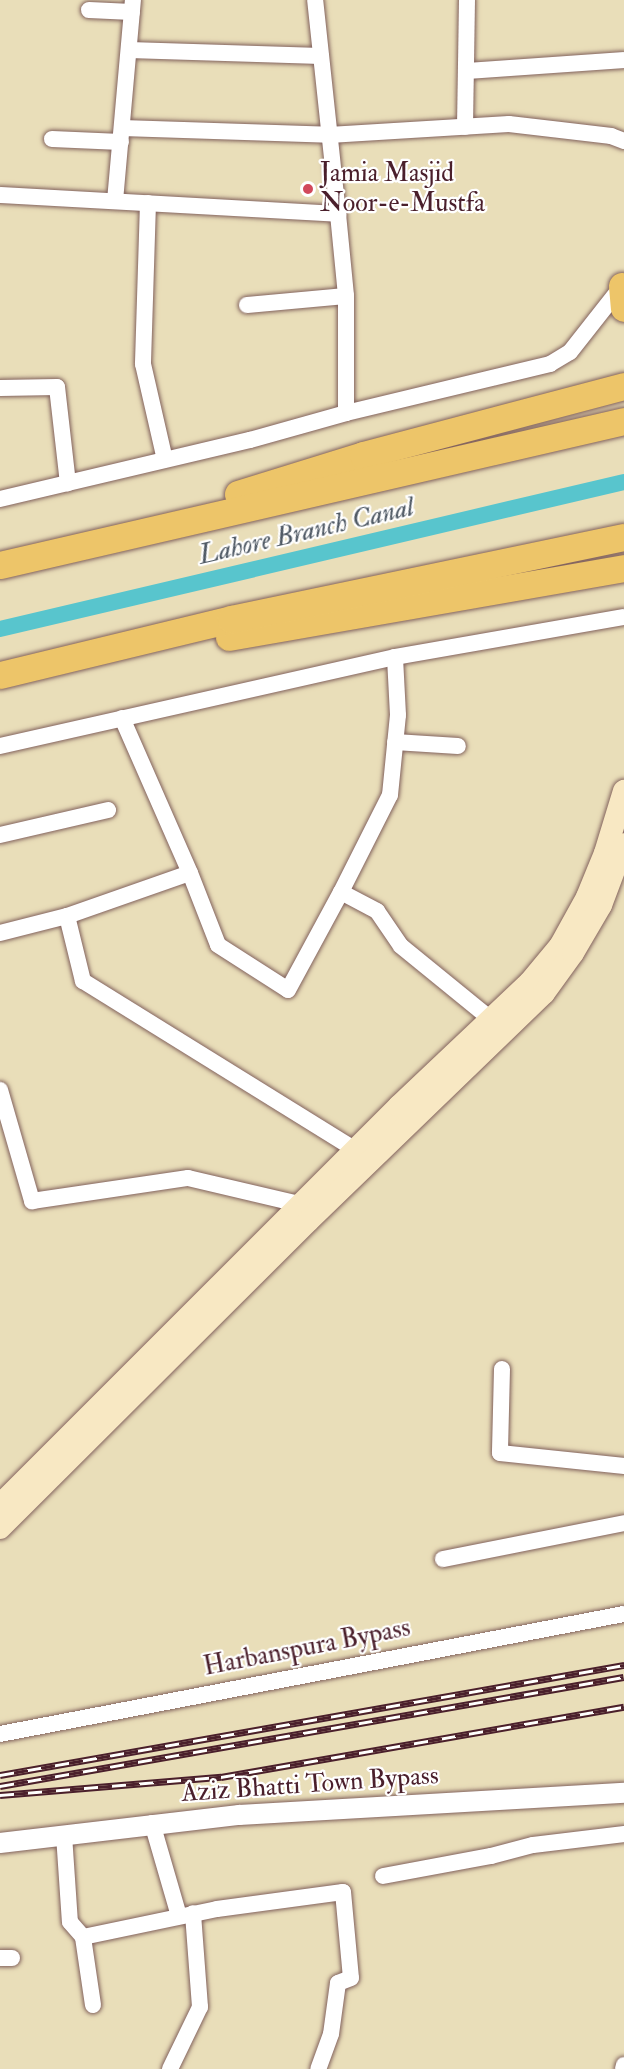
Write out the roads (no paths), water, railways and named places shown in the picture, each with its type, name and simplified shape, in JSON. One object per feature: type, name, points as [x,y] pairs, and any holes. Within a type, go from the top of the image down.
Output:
[{"type":"highway","points":[[66,549],[363,455],[624,386]]},
{"type":"highway","points":[[0,565],[624,421]]},
{"type":"highway","points":[[3,674],[231,619],[624,537]]},
{"type":"highway","points":[[3,674],[410,607],[624,568]]},
{"type":"main road","points":[[498,1025],[560,946],[591,888],[605,853],[624,791]]},
{"type":"main road","points":[[0,1503],[300,1206],[364,1154],[498,1025],[544,993],[573,953],[601,904],[624,844]]},
{"type":"main road","points":[[0,1528],[323,1206],[364,1154]]},
{"type":"street","points":[[315,0],[346,296],[346,413]]},
{"type":"street","points":[[465,127],[468,71],[467,0]]},
{"type":"street","points":[[89,10],[133,6],[115,201]]},
{"type":"street","points":[[129,50],[321,56]]},
{"type":"street","points":[[468,71],[624,60]]},
{"type":"street","points":[[52,139],[121,135],[329,135],[509,124],[611,136],[624,141]]},
{"type":"street","points":[[0,195],[338,214]]},
{"type":"street","points":[[148,203],[143,364],[165,460]]},
{"type":"street","points":[[0,499],[550,364],[570,352],[623,288]]},
{"type":"street","points":[[247,305],[346,296]]},
{"type":"street","points":[[0,388],[57,387],[68,483]]},
{"type":"street","points":[[0,746],[395,657],[624,617]]},
{"type":"street","points":[[122,718],[190,873],[218,945],[288,990],[390,795],[398,715],[395,657]]},
{"type":"street","points":[[395,742],[458,746]]},
{"type":"street","points":[[0,835],[108,810]]},
{"type":"street","points":[[0,933],[67,916],[190,873]]},
{"type":"street","points":[[341,892],[377,911],[401,946],[498,1025]]},
{"type":"street","points":[[67,916],[83,981],[364,1154]]},
{"type":"street","points":[[0,1090],[6,1131],[32,1201],[188,1178],[300,1206],[323,1206]]},
{"type":"street","points":[[502,1369],[500,1453],[624,1466]]},
{"type":"street","points":[[443,1559],[624,1523]]},
{"type":"street","name":"Harbanspura Bypass","points":[[0,1734],[624,1614]]},
{"type":"street","name":"Aziz Bhatti Town Bypass","points":[[0,1843],[239,1815],[624,1792]]},
{"type":"street","points":[[152,1824],[186,1915],[200,2007],[170,2069]]},
{"type":"street","points":[[383,1876],[491,1856],[533,1845],[624,1834]]},
{"type":"street","points":[[64,1835],[70,1922],[83,1937],[93,2005]]},
{"type":"street","points":[[83,1937],[186,1915],[343,1892],[351,1978],[338,1983],[331,2034],[318,2069]]},
{"type":"waterway","name":"Lahore Branch Canal","points":[[0,629],[624,482]]},
{"type":"railway","points":[[0,1775],[624,1665]]},
{"type":"railway","points":[[0,1786],[624,1677]]},
{"type":"railway","points":[[0,1795],[221,1777],[624,1707]]},
{"type":"place","name":"Jamia Masjid Noor-e-Mustfa","points":[[308,189]]}]
